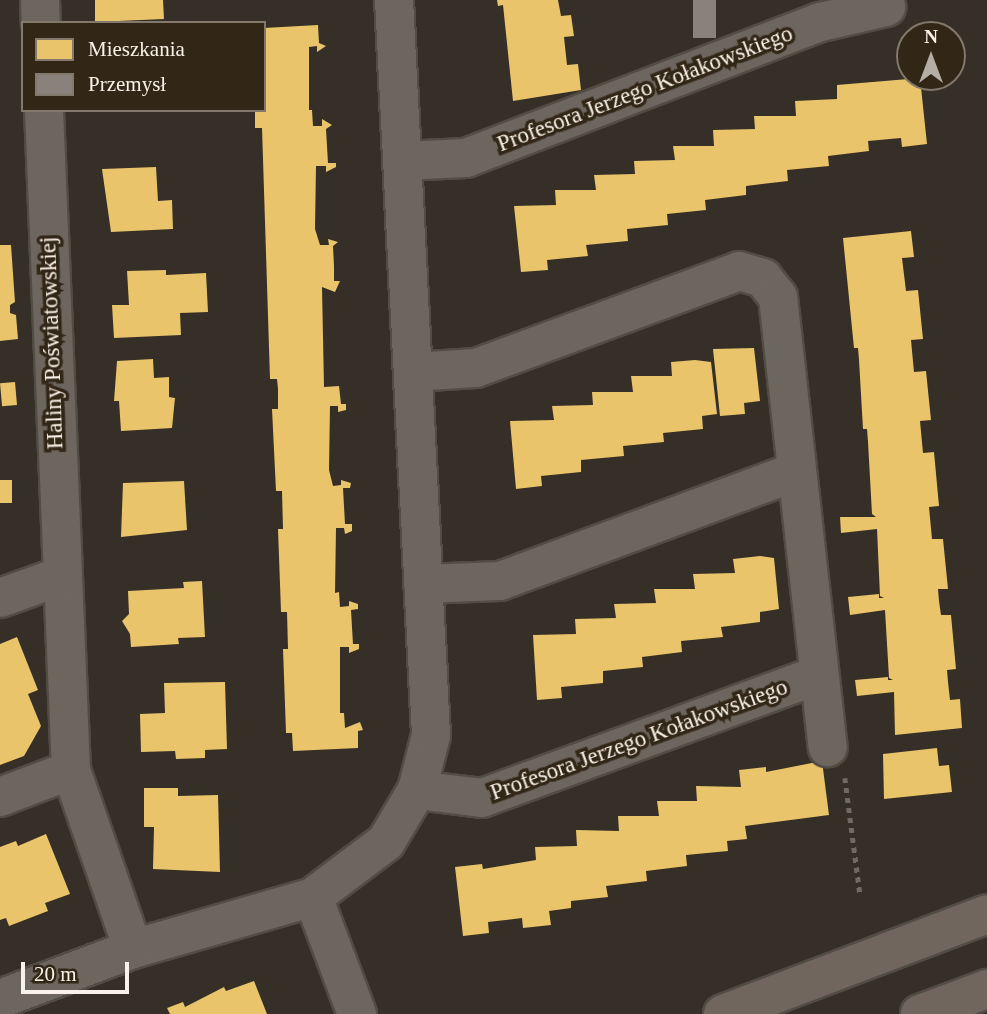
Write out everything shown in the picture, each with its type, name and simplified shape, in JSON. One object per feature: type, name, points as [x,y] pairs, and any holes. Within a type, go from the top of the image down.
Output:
[{"type":"main road","points":[[723,1014],[987,915]]},
{"type":"main road","points":[[920,1014],[987,989]]},
{"type":"street","points":[[40,0],[41,21]]},
{"type":"street","points":[[0,999],[134,949],[313,897],[386,842],[417,790],[431,735],[394,0]]},
{"type":"street","name":"Profesora Jerzego Kołakowskiego","points":[[402,161],[466,158],[821,22],[886,7]]},
{"type":"street","name":"Haliny Poświatowskiej","points":[[44,112],[71,770],[134,949]]},
{"type":"street","name":"Profesora Jerzego Kołakowskiego","points":[[413,372],[476,368],[739,271],[764,278],[778,297],[795,472],[828,747]]},
{"type":"street","points":[[423,584],[500,581],[795,472]]},
{"type":"street","points":[[0,598],[61,576]]},
{"type":"street","name":"Profesora Jerzego Kołakowskiego","points":[[417,790],[482,798],[818,675]]},
{"type":"street","points":[[0,797],[71,770]]},
{"type":"street","points":[[313,897],[357,1014]]},
{"type":"path","points":[[828,747],[842,754],[860,894]]},
{"type":"building: Mieszkania","points":[[95,0],[163,0],[164,19],[95,21]]},
{"type":"building: Mieszkania","points":[[497,0],[558,0],[561,16],[571,15],[574,36],[564,37],[567,65],[578,64],[581,90],[513,101],[503,5],[498,6]]},
{"type":"building: Mieszkania","points":[[318,25],[319,43],[326,46],[317,52],[317,46],[309,47],[309,110],[312,110],[313,126],[322,126],[322,119],[332,125],[326,129],[328,163],[336,163],[336,167],[326,172],[326,166],[316,166],[315,229],[320,245],[329,245],[328,239],[338,242],[333,246],[334,281],[340,281],[335,292],[322,287],[324,387],[339,386],[341,404],[346,404],[346,410],[338,412],[338,406],[330,406],[329,470],[333,486],[341,485],[341,480],[351,483],[350,488],[343,488],[345,524],[352,524],[352,531],[345,534],[344,528],[336,528],[335,593],[339,592],[340,607],[349,606],[349,601],[358,604],[358,609],[351,610],[353,644],[359,644],[359,649],[349,653],[349,647],[340,647],[340,713],[344,713],[345,728],[360,722],[363,730],[358,731],[358,748],[293,751],[292,733],[286,733],[283,649],[288,649],[287,612],[281,612],[278,529],[283,529],[282,491],[276,491],[272,409],[278,409],[278,389],[277,379],[270,379],[262,128],[255,128],[255,112],[266,112],[266,28]]},
{"type":"building: Mieszkania","points":[[896,80],[896,91],[921,91],[927,144],[902,147],[901,138],[868,141],[869,151],[828,156],[829,166],[787,170],[788,181],[746,186],[746,195],[705,200],[706,210],[667,214],[668,225],[627,229],[628,241],[586,245],[588,256],[547,260],[548,270],[521,272],[514,206],[556,205],[555,190],[596,190],[594,175],[635,174],[634,161],[675,160],[673,146],[714,146],[713,130],[755,129],[754,116],[796,116],[795,101],[837,99],[837,85]]},
{"type":"building: Mieszkania","points":[[156,167],[158,201],[172,200],[173,229],[111,232],[102,169]]},
{"type":"building: Mieszkania","points":[[911,231],[914,257],[902,258],[906,291],[918,290],[923,339],[911,340],[914,372],[926,371],[931,420],[920,421],[923,453],[934,452],[939,506],[929,507],[932,539],[943,539],[948,589],[938,589],[939,601],[941,615],[951,615],[956,669],[947,670],[948,682],[950,700],[960,699],[962,728],[895,735],[894,692],[857,696],[855,680],[888,677],[888,680],[893,680],[889,678],[885,610],[850,615],[848,597],[879,594],[879,598],[884,598],[880,596],[877,529],[841,533],[840,517],[876,517],[872,514],[867,429],[863,429],[858,348],[854,348],[843,238]]},
{"type":"building: Mieszkania","points":[[0,245],[11,245],[15,302],[10,305],[10,313],[16,315],[18,339],[0,341]]},
{"type":"building: Mieszkania","points":[[166,270],[166,275],[206,273],[208,312],[180,313],[181,335],[114,338],[112,305],[129,305],[127,271]]},
{"type":"building: Mieszkania","points":[[754,348],[760,401],[744,403],[745,414],[720,416],[713,349]]},
{"type":"building: Mieszkania","points":[[153,359],[154,378],[169,377],[169,397],[175,398],[172,428],[121,431],[119,401],[114,401],[117,361]]},
{"type":"building: Mieszkania","points":[[671,362],[711,362],[717,414],[702,416],[703,429],[663,433],[664,442],[623,446],[624,456],[581,460],[581,472],[541,476],[542,486],[516,489],[510,421],[554,420],[552,406],[593,405],[592,392],[633,392],[631,376],[672,376]]},
{"type":"building: Mieszkania","points":[[15,382],[17,405],[2,406],[0,383]]},
{"type":"building: Mieszkania","points":[[0,480],[12,480],[12,503],[0,503]]},
{"type":"building: Mieszkania","points":[[184,481],[187,530],[121,537],[123,483]]},
{"type":"building: Mieszkania","points":[[760,556],[774,558],[779,609],[760,612],[760,622],[721,627],[723,637],[681,641],[682,652],[642,657],[643,667],[603,671],[603,683],[561,687],[562,698],[537,700],[533,635],[576,634],[575,619],[616,618],[614,604],[656,603],[654,589],[695,589],[693,574],[735,573],[733,559]]},
{"type":"building: Mieszkania","points":[[202,581],[205,637],[178,638],[179,644],[131,647],[130,634],[122,621],[129,614],[128,591],[184,588],[183,582]]},
{"type":"building: Mieszkania","points":[[17,637],[38,690],[28,694],[41,726],[24,756],[0,765],[0,644]]},
{"type":"building: Mieszkania","points":[[225,682],[227,749],[205,750],[205,758],[176,759],[175,751],[141,752],[140,714],[165,713],[164,683]]},
{"type":"building: Mieszkania","points":[[937,748],[939,766],[949,765],[952,792],[884,799],[883,754]]},
{"type":"building: Mieszkania","points":[[822,761],[829,815],[745,826],[747,839],[727,841],[728,851],[686,855],[687,866],[646,871],[647,881],[606,886],[608,897],[571,901],[571,908],[549,911],[551,925],[523,928],[522,918],[488,922],[489,933],[463,936],[455,867],[482,864],[483,869],[536,860],[535,847],[577,846],[576,830],[619,831],[618,816],[659,816],[657,801],[697,801],[696,786],[741,787],[739,770],[766,767],[766,772]]},
{"type":"building: Mieszkania","points":[[144,788],[178,788],[178,796],[218,795],[220,872],[153,869],[154,827],[144,827]]},
{"type":"building: Mieszkania","points":[[46,834],[70,894],[45,903],[48,911],[9,926],[6,918],[0,920],[0,847],[16,841],[18,846]]},
{"type":"building: Mieszkania","points":[[254,981],[267,1014],[170,1014],[167,1008],[183,1002],[185,1007],[224,987],[226,991]]},
{"type":"building: Przemysł","points":[[693,0],[716,0],[716,38],[693,38]]}]
